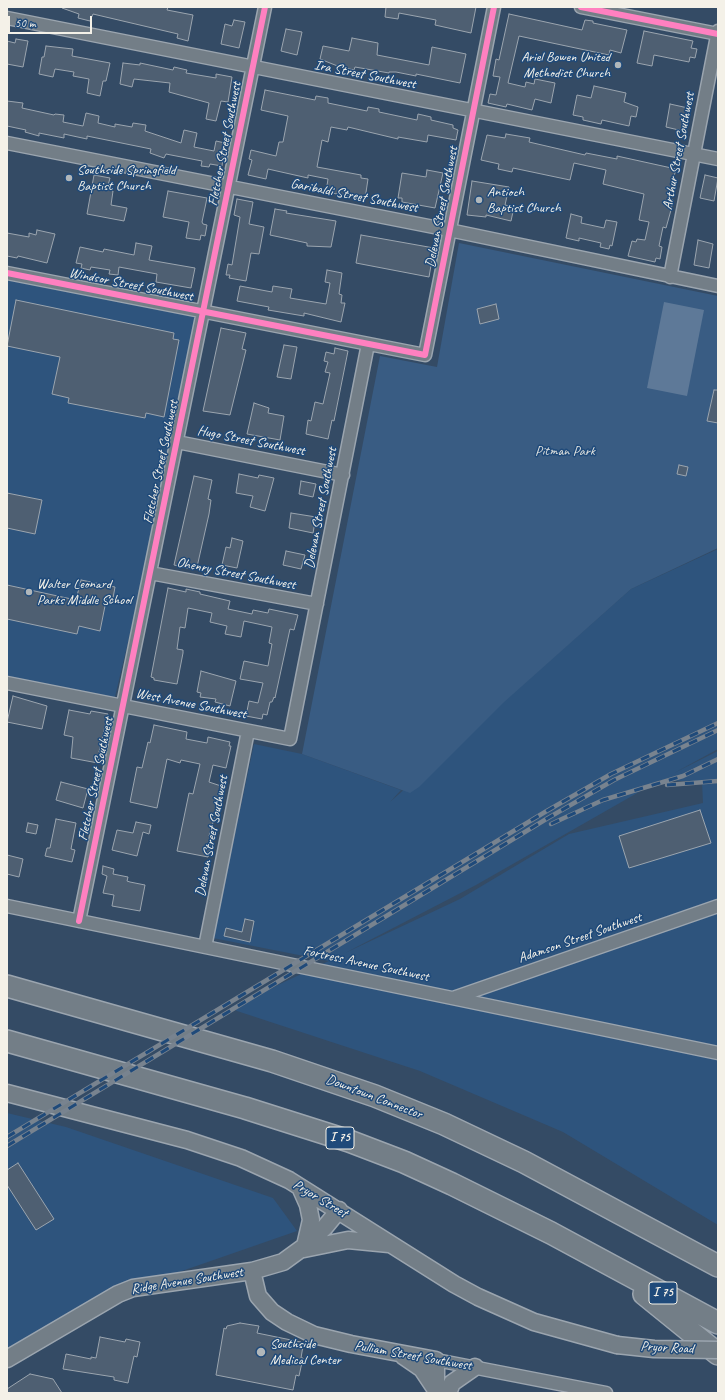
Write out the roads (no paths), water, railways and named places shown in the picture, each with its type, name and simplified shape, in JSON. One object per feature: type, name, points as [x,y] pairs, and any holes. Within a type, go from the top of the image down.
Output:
[{"type":"highway","name":"Downtown Connector","points":[[7,986],[272,1061],[389,1102],[444,1124],[524,1162],[718,1266]]},
{"type":"highway","name":"I 75","points":[[7,1041],[245,1108],[356,1144],[452,1184],[551,1233],[718,1323]]},
{"type":"highway","points":[[7,1046],[55,1055]]},
{"type":"highway","points":[[608,1264],[718,1354]]},
{"type":"street","name":"Fletcher Street Southwest","points":[[79,921],[265,7]]},
{"type":"street","name":"Delevan Street Southwest","points":[[301,684],[368,344],[425,355],[494,7]]},
{"type":"street","points":[[581,7],[718,33]]},
{"type":"street","name":"Ira Street Southwest","points":[[7,18],[718,159]]},
{"type":"street","name":"Arthur Street Southwest","points":[[670,277],[718,33]]},
{"type":"street","name":"Garibaldi Street Southwest","points":[[7,143],[449,230],[718,286]]},
{"type":"street","name":"Windsor Street Southwest","points":[[7,273],[368,344]]},
{"type":"street","name":"Hugo Street Southwest","points":[[177,442],[343,475]]},
{"type":"street","name":"Ohenry Street Southwest","points":[[150,573],[317,604]]},
{"type":"street","name":"West Avenue Southwest","points":[[7,683],[290,739],[301,684]]},
{"type":"street","name":"Delevan Street Southwest","points":[[205,947],[248,731]]},
{"type":"street","name":"Fortress Avenue Southwest","points":[[7,906],[718,1053]]},
{"type":"street","name":"Adamson Street Southwest","points":[[452,998],[718,906]]},
{"type":"street","name":"Pryor Street","points":[[7,1093],[216,1148],[266,1169],[300,1187],[339,1210],[454,1284],[504,1310],[562,1331],[617,1345]]},
{"type":"street","points":[[300,1187],[308,1205],[311,1220],[301,1249]]},
{"type":"street","name":"Ridge Avenue Southwest","points":[[7,1359],[118,1294],[133,1288],[252,1271],[283,1262],[301,1249],[325,1227],[339,1210]]},
{"type":"street","points":[[301,1249],[348,1240],[391,1244]]},
{"type":"street","name":"Pulliam Street Southwest","points":[[252,1271],[258,1296],[272,1312],[287,1322],[314,1335],[351,1344],[606,1393]]},
{"type":"street","name":"Pryor Road","points":[[617,1345],[654,1349],[718,1350]]},
{"type":"street","points":[[398,1353],[422,1369],[440,1392]]},
{"type":"street","points":[[436,1360],[440,1392]]},
{"type":"street","points":[[440,1392],[475,1367]]},
{"type":"railway","points":[[7,1137],[545,812],[611,774],[718,723]]},
{"type":"railway","points":[[7,1146],[548,818],[614,780],[718,730]]},
{"type":"railway","points":[[551,824],[603,800],[683,776],[718,759]]},
{"type":"railway","points":[[667,785],[718,781]]},
{"type":"place","name":"Ariel Bowen United Methodist Church","points":[[618,65]]},
{"type":"place","name":"Southside Springfield Baptist Church","points":[[69,178]]},
{"type":"place","name":"Antioch Baptist Church","points":[[479,200]]},
{"type":"place","name":"Walter Leonard Parks Middle School","points":[[29,592]]},
{"type":"place","name":"Southside Medical Center","points":[[261,1352]]},
{"type":"park label","name":"Pitman Park","points":[[565,451]]}]
